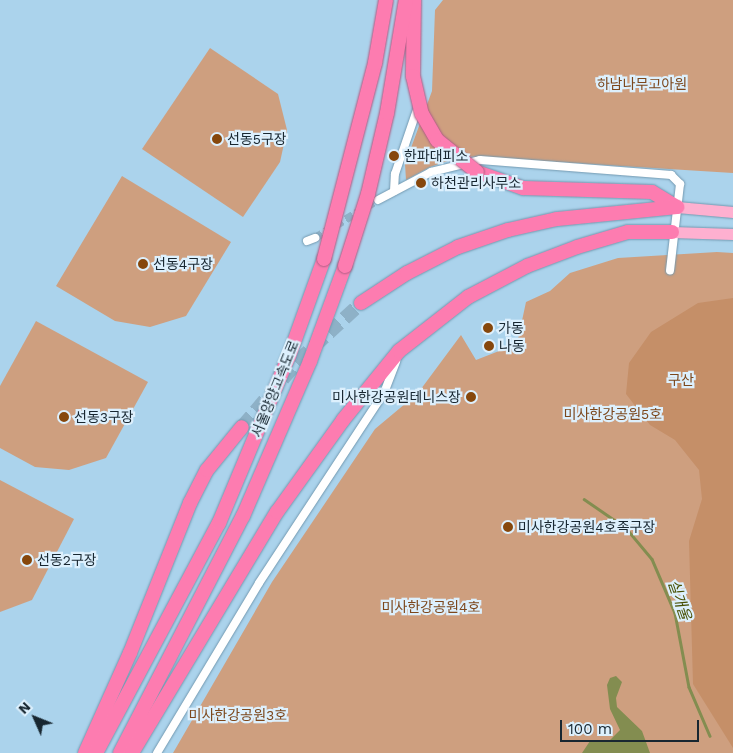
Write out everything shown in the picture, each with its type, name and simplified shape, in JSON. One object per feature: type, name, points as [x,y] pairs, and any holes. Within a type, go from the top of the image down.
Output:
[{"type":"highway","name":"서울양양고속도로","points":[[96,753],[219,523],[289,356],[324,259],[375,63],[386,0]]},
{"type":"highway","name":"서울양양고속도로","points":[[120,753],[243,516],[310,361],[346,266],[368,194],[387,114],[406,0]]},
{"type":"highway","points":[[414,0],[413,76],[415,93],[426,121],[437,140],[456,158],[477,172],[523,188],[652,192],[678,207]]},
{"type":"highway","points":[[362,303],[407,273],[458,247],[508,230],[558,218],[678,207]]},
{"type":"highway","points":[[132,753],[277,512],[343,420],[399,351],[468,297],[527,266],[577,246],[628,232],[672,232]]},
{"type":"highway","points":[[85,753],[130,653],[190,503],[207,470],[242,427]]},
{"type":"main road","points":[[678,207],[733,212]]},
{"type":"main road","points":[[672,232],[733,234]]},
{"type":"street","points":[[394,191],[395,174],[423,93]]},
{"type":"street","points":[[378,200],[431,172],[480,160],[671,175],[680,184],[678,207],[672,232],[670,270]]},
{"type":"street","points":[[157,753],[259,583],[384,393],[399,351]]},
{"type":"green space","name":"하남나무고아원","points":[[443,0],[733,0],[733,173],[462,156],[430,167],[406,180],[405,164],[432,91],[435,10]]},
{"type":"green space","name":"선동5구장","points":[[210,48],[278,94],[287,130],[280,162],[243,217],[142,149]]},
{"type":"green space","name":"선동4구장","points":[[122,176],[231,242],[186,316],[150,327],[115,321],[56,286]]},
{"type":"green space","points":[[717,252],[733,253],[733,753],[173,753],[272,582],[375,429],[418,393],[461,335],[476,360],[517,344],[526,302],[550,291],[570,273],[618,258]]},
{"type":"green space","name":"구산","points":[[733,298],[733,748],[693,684],[689,541],[702,499],[699,470],[675,440],[650,425],[626,394],[629,363],[651,332],[698,303]]},
{"type":"green space","name":"선동3구장","points":[[36,321],[148,382],[106,458],[69,470],[35,467],[0,448],[0,386]]},
{"type":"green space","name":"선동2구장","points":[[0,480],[74,519],[32,600],[0,612]]},
{"type":"shaded area","points":[[616,676],[622,682],[616,698],[617,707],[642,731],[650,753],[582,753],[590,741],[610,740],[620,730],[610,709],[607,685],[610,678]]},
{"type":"waterway","name":"실개울","points":[[584,499],[626,528],[652,559],[675,613],[689,687],[710,736]]},
{"type":"tunnel","points":[[315,238],[378,200]]},
{"type":"tunnel","points":[[242,427],[298,361],[361,303]]},
{"type":"place","name":"선동5구장","points":[[217,139]]},
{"type":"place","name":"한파대피소","points":[[394,156]]},
{"type":"place","name":"하천관리사무소","points":[[421,183]]},
{"type":"place","name":"선동4구장","points":[[143,264]]},
{"type":"place","name":"가동","points":[[488,328]]},
{"type":"place","name":"나동","points":[[489,346]]},
{"type":"place","name":"미사한강공원테니스장","points":[[471,397]]},
{"type":"place","name":"선동3구장","points":[[64,417]]},
{"type":"place","name":"미사한강공원4호족구장","points":[[508,527]]},
{"type":"place","name":"선동2구장","points":[[27,560]]},
{"type":"park label","name":"미사한강공원5호","points":[[613,414]]},
{"type":"park label","name":"미사한강공원4호","points":[[431,607]]},
{"type":"park label","name":"미사한강공원3호","points":[[238,715]]}]
